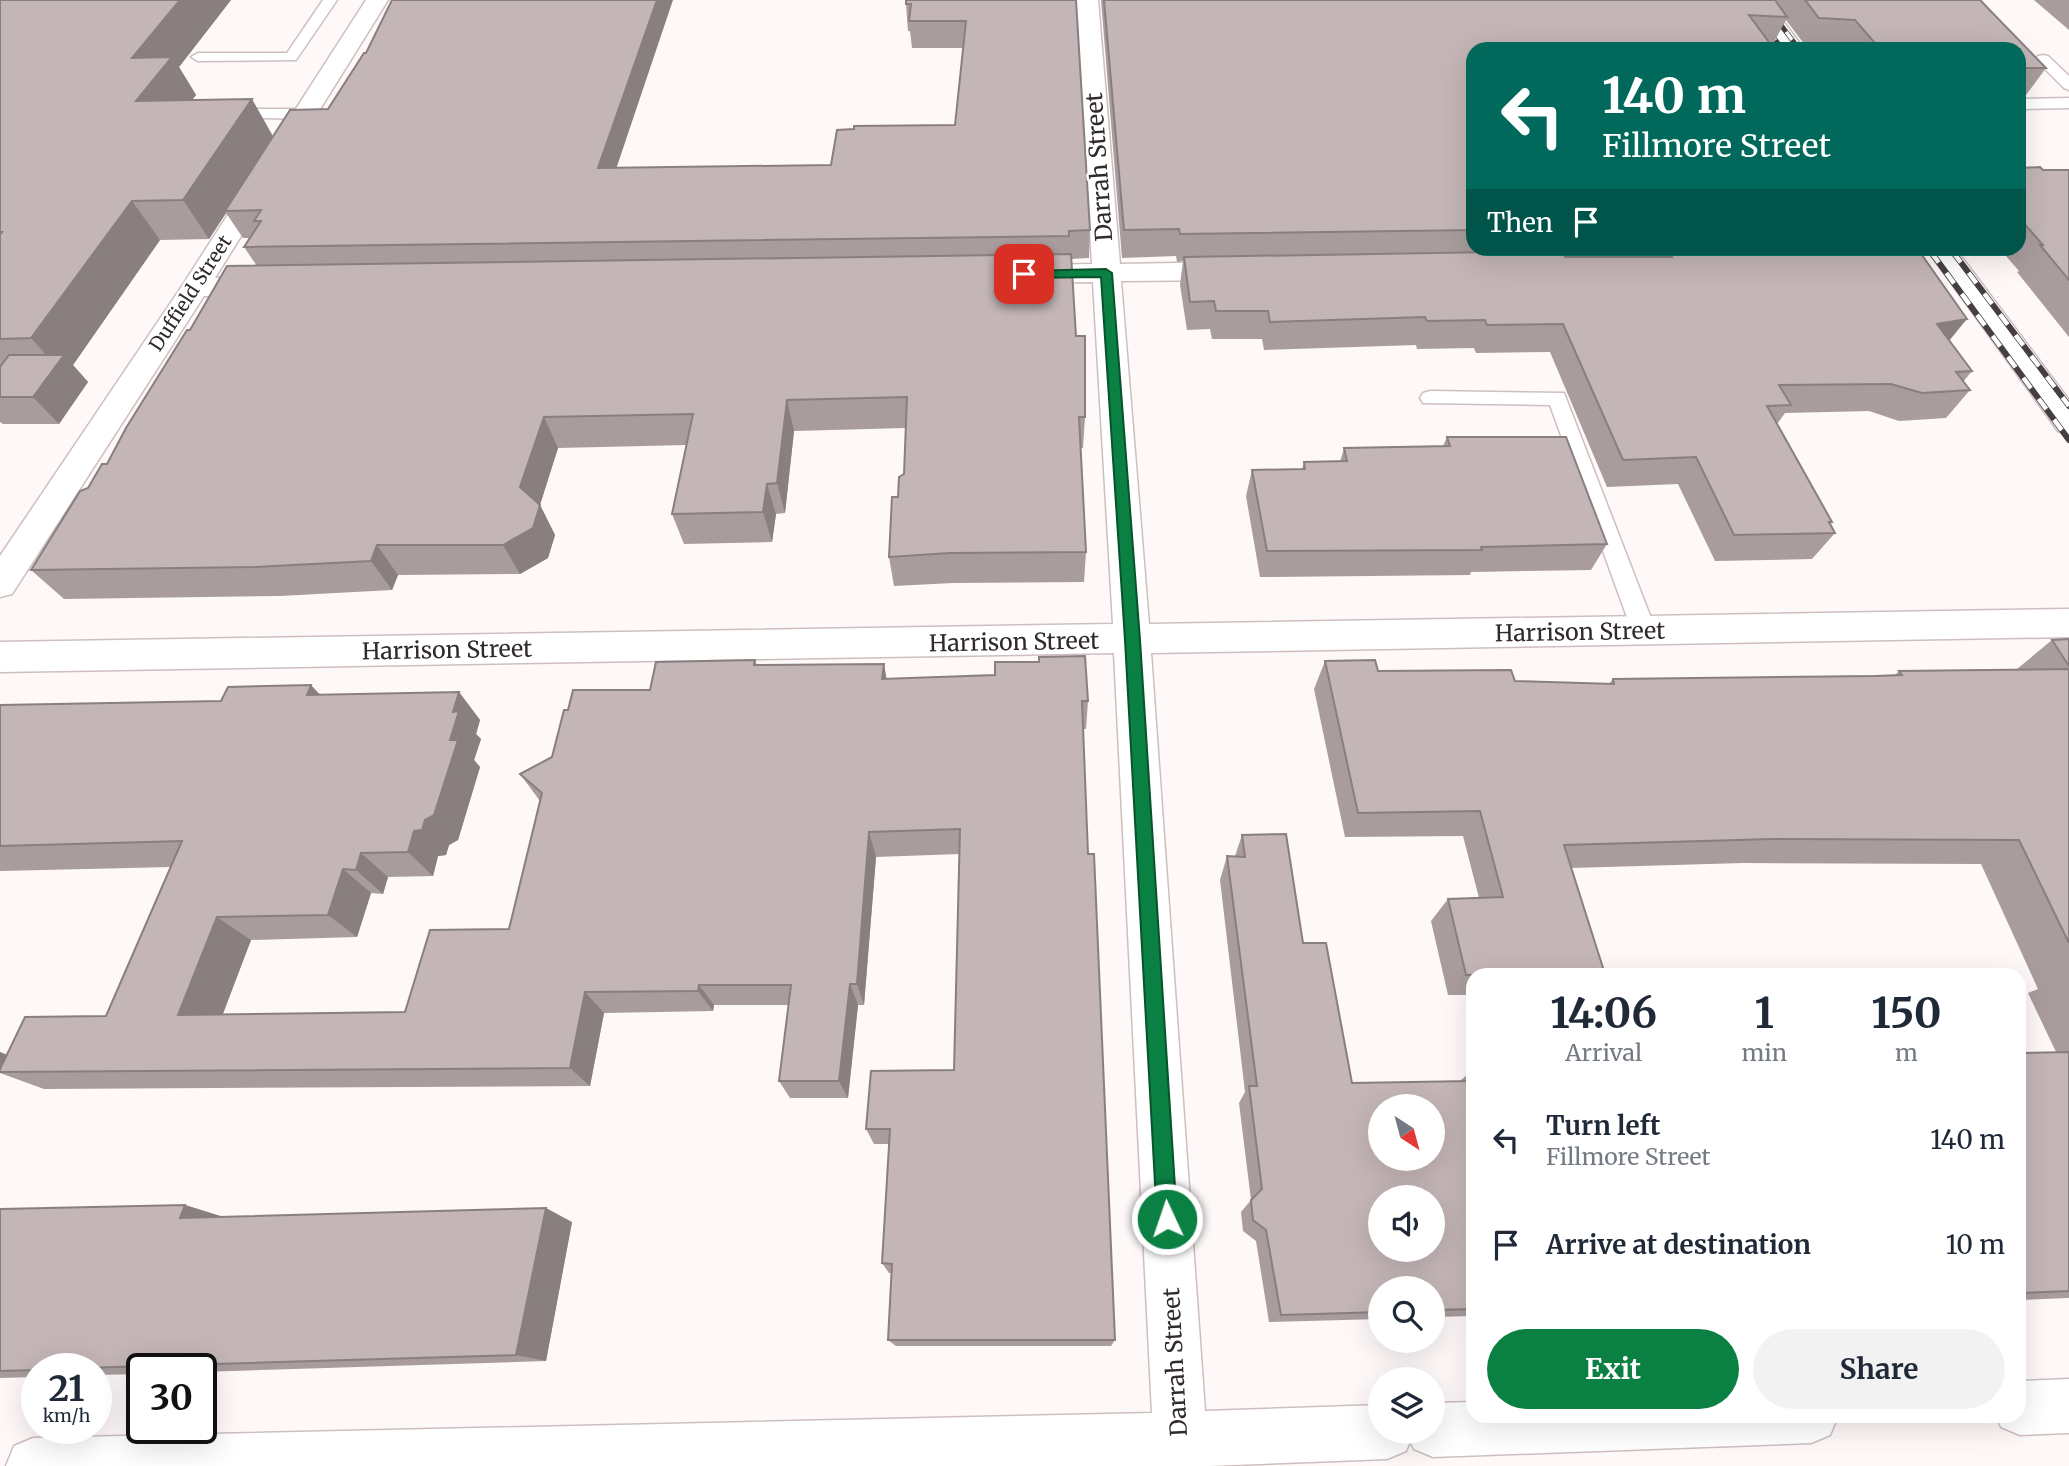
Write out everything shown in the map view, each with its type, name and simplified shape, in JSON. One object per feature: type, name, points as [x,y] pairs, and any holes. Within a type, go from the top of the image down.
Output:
[{"type":"street","name":"Duffield Street","points":[[0,583],[195,287],[377,0]]},
{"type":"street","name":"Darrah Street","points":[[1087,0],[1132,640],[1181,1453]]},
{"type":"street","points":[[1756,0],[1787,42]]},
{"type":"street","points":[[1938,257],[2069,423]]},
{"type":"street","points":[[996,275],[1259,271]]},
{"type":"street","points":[[195,287],[292,285]]},
{"type":"street","name":"Harrison Street","points":[[0,657],[2069,623]]},
{"type":"street","points":[[2026,1408],[2069,1406]]},
{"type":"street","points":[[1445,1430],[1622,1423]]},
{"type":"street","points":[[33,1465],[1181,1453],[1368,1434]]},
{"type":"lane","points":[[198,57],[291,57],[330,0]]},
{"type":"lane","points":[[2043,59],[2069,85]]},
{"type":"lane","points":[[2026,104],[2069,103]]},
{"type":"lane","points":[[214,114],[305,114]]},
{"type":"lane","points":[[1430,398],[1557,398],[1644,631]]},
{"type":"building","points":[[0,0],[180,0],[132,58],[172,57],[136,101],[252,99],[183,200],[132,201],[31,338],[0,339]]},
{"type":"building","points":[[392,0],[657,0],[598,168],[831,165],[837,130],[854,129],[854,126],[955,125],[966,21],[909,21],[911,4],[906,4],[906,0],[1076,0],[1090,230],[1069,231],[1069,236],[244,247],[261,221],[254,221],[261,210],[225,211],[290,110],[328,109],[366,53]]},
{"type":"building","points":[[1104,0],[1775,0],[1787,17],[1749,15],[1769,42],[1466,42],[1466,230],[1180,234],[1179,229],[1124,230]]},
{"type":"building","points":[[1805,0],[1980,0],[2021,42],[1874,42],[1855,20],[1819,18]]},
{"type":"building","points":[[2026,47],[2046,68],[2026,68]]},
{"type":"building","points":[[2026,168],[2069,170],[2069,280],[2026,226]]},
{"type":"building","points":[[1466,253],[1466,256],[1923,256],[1967,319],[1937,324],[1972,371],[1956,372],[1970,390],[1922,393],[1891,384],[1779,385],[1791,405],[1767,406],[1832,522],[1829,522],[1835,533],[1734,535],[1696,457],[1623,460],[1563,324],[1487,325],[1485,320],[1427,321],[1425,317],[1270,322],[1268,311],[1216,311],[1214,301],[1190,302],[1184,257]]},
{"type":"building","points":[[1071,254],[1076,336],[1085,336],[1085,417],[1079,417],[1086,552],[950,553],[889,557],[892,497],[898,497],[899,477],[904,474],[907,397],[787,400],[777,483],[767,484],[763,512],[672,514],[693,414],[544,417],[520,487],[540,505],[533,528],[503,545],[377,545],[371,561],[255,567],[31,570],[80,491],[88,488],[102,464],[107,464],[126,428],[187,330],[190,330],[227,266]]},
{"type":"building","points":[[9,355],[64,355],[33,397],[0,397],[0,367]]},
{"type":"building","points":[[1447,437],[1566,437],[1607,544],[1481,547],[1482,550],[1267,551],[1252,470],[1305,469],[1304,462],[1347,461],[1344,448],[1450,446]]},
{"type":"building","points":[[2069,639],[2069,666],[2052,640]]},
{"type":"building","points":[[1085,656],[1088,701],[1082,701],[1088,854],[1094,854],[1115,1340],[888,1340],[892,1264],[882,1263],[890,1129],[866,1129],[871,1071],[954,1070],[960,829],[869,832],[857,984],[850,984],[839,1081],[779,1081],[791,985],[699,985],[698,991],[585,992],[570,1068],[0,1072],[25,1017],[106,1016],[182,841],[0,846],[0,705],[221,701],[228,687],[311,685],[307,695],[459,692],[453,712],[459,711],[450,740],[458,740],[434,815],[425,820],[422,830],[414,831],[408,852],[361,853],[356,870],[343,869],[328,915],[217,917],[178,1015],[405,1012],[430,930],[509,929],[542,793],[520,774],[552,757],[564,710],[568,710],[573,690],[650,690],[656,662],[755,660],[754,665],[884,664],[882,679],[995,675],[995,662],[1039,662],[1039,657]]},
{"type":"building","points":[[1375,660],[1378,671],[1511,670],[1515,681],[1614,684],[1613,679],[1876,676],[1902,675],[1899,671],[2069,669],[2069,943],[2019,840],[1772,839],[1564,845],[1603,968],[1466,968],[1466,975],[1448,899],[1503,897],[1480,811],[1358,813],[1325,661]]},
{"type":"building","points":[[1286,834],[1303,943],[1326,943],[1352,1083],[1466,1081],[1466,1309],[1445,1310],[1445,1276],[1368,1276],[1368,1312],[1281,1315],[1266,1230],[1253,1220],[1251,1200],[1262,1189],[1249,1086],[1257,1086],[1227,856],[1245,857],[1242,835]]},
{"type":"building","points":[[2069,1052],[2069,1291],[2026,1293],[2026,1053]]},
{"type":"building","points":[[185,1205],[180,1218],[546,1208],[516,1355],[217,1364],[217,1353],[126,1353],[126,1367],[112,1367],[112,1353],[21,1353],[21,1370],[0,1371],[0,1209]]},
{"type":"railway","points":[[1746,0],[1777,42]]},
{"type":"railway","points":[[1762,0],[1794,42]]},
{"type":"railway","points":[[1934,256],[2069,440]]},
{"type":"railway","points":[[1956,256],[2069,406]]},
{"type":"route","points":[[1024,274],[1106,273],[1132,640],[1167,1219]]}]
